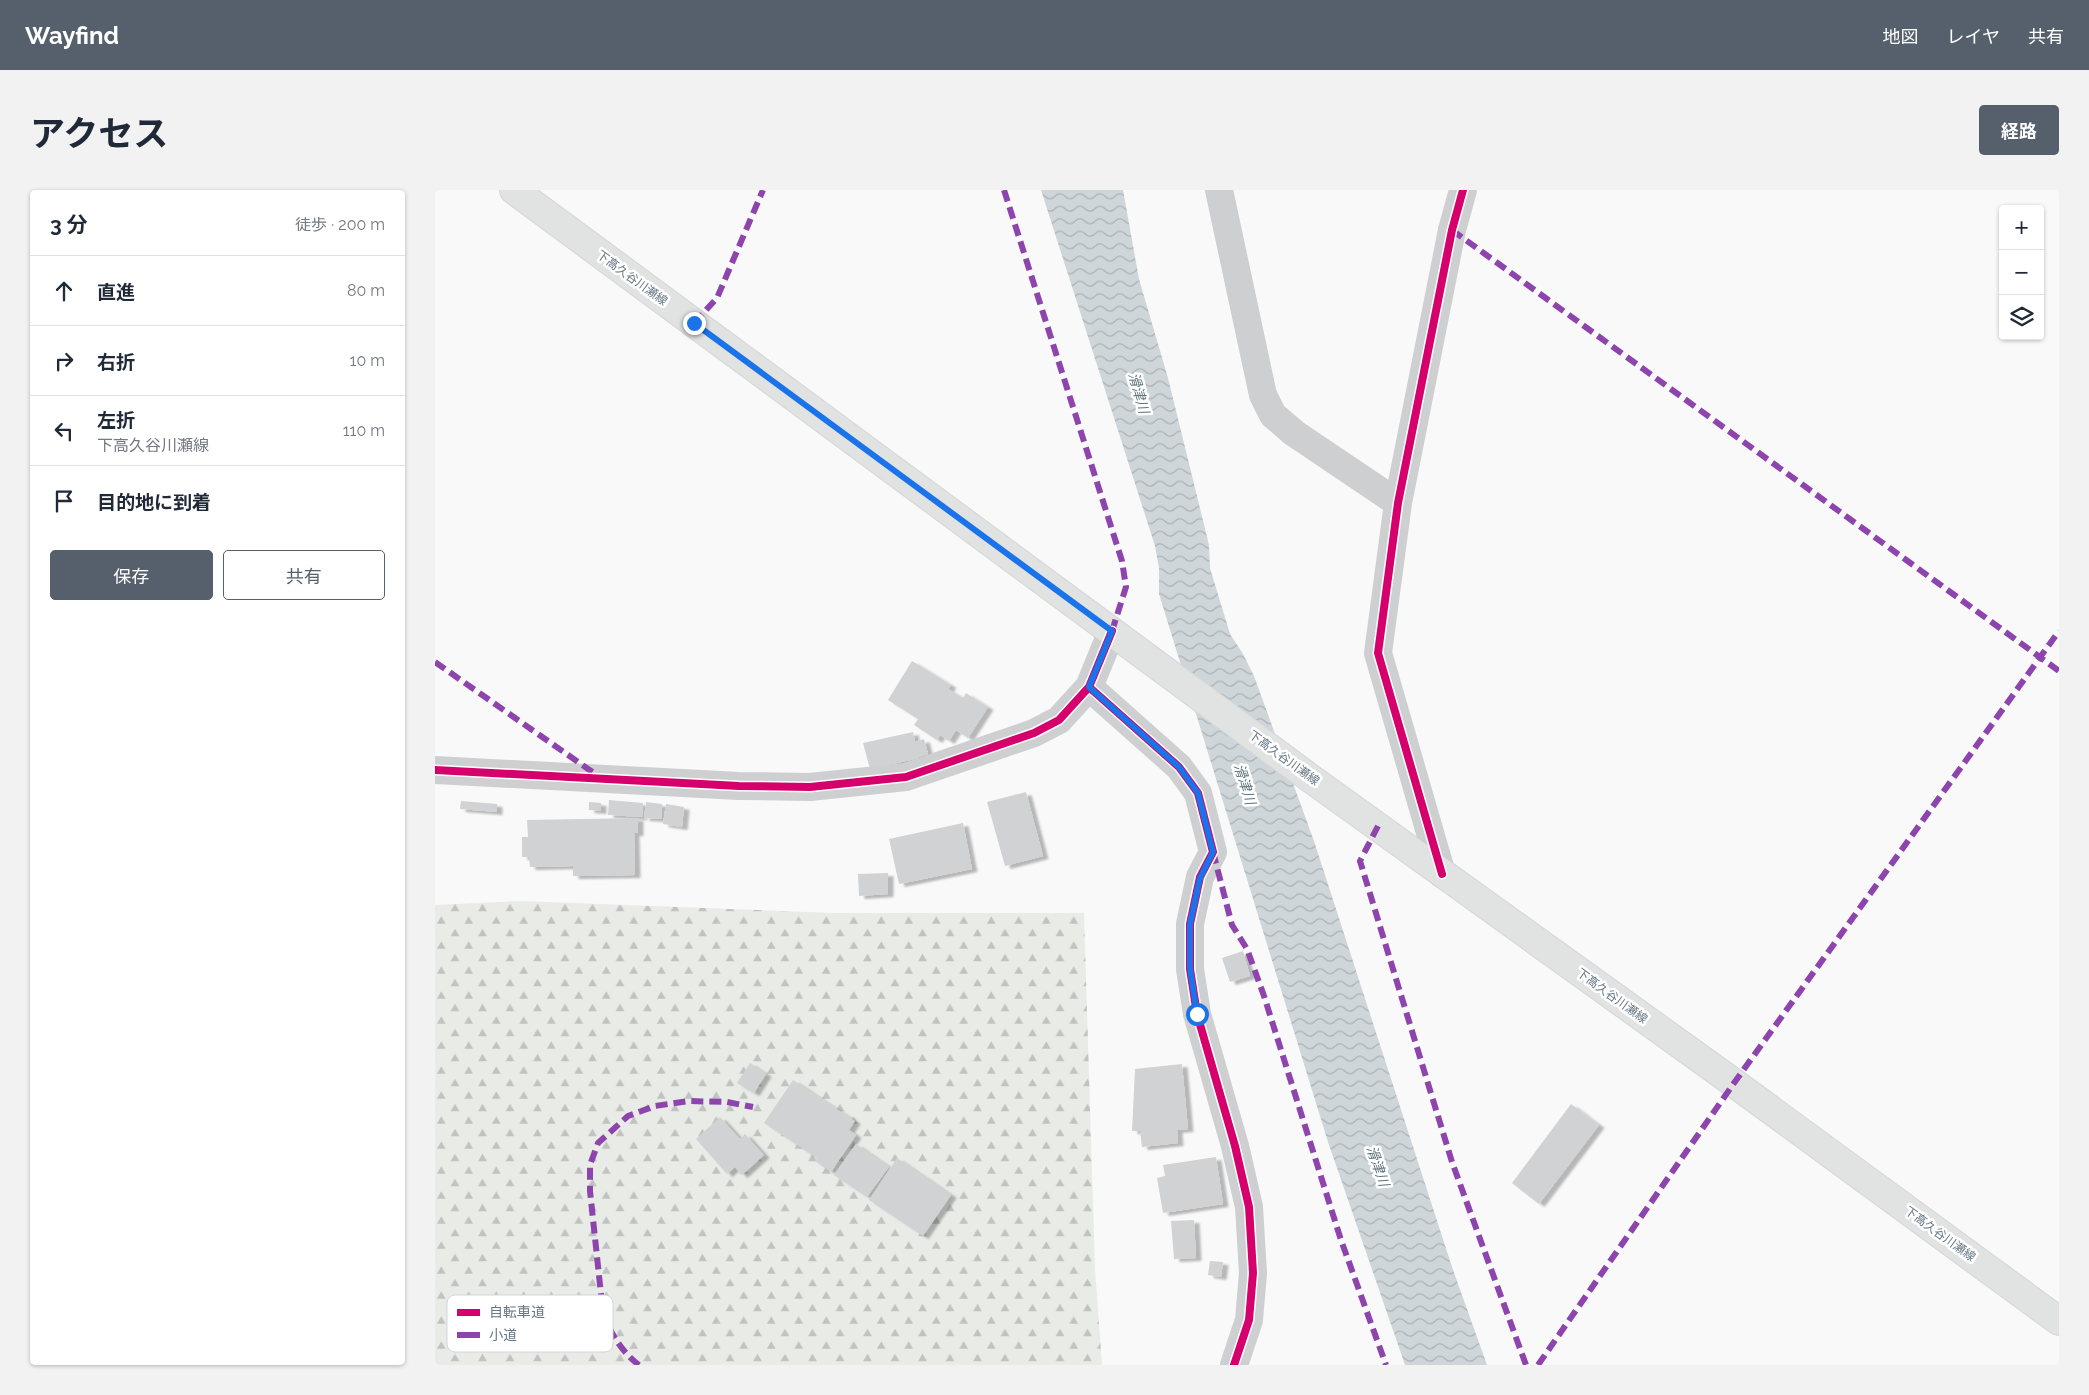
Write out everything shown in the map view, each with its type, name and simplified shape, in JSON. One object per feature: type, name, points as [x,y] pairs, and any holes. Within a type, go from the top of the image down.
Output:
[{"type":"main road","name":"下高久谷川瀬線","points":[[514,190],[1310,778],[1734,1083],[2059,1321]]},
{"type":"street","points":[[1219,190],[1263,396],[1273,415],[1294,433],[1398,503]]},
{"type":"street","points":[[1442,874],[1378,653],[1398,503],[1452,230],[1463,190]]},
{"type":"street","points":[[435,770],[739,786],[810,787],[906,777],[1034,733],[1059,720],[1089,687],[1112,631]]},
{"type":"street","points":[[1089,687],[1179,767],[1198,793],[1213,852],[1200,878],[1190,924],[1190,968],[1197,1014],[1235,1146],[1249,1207],[1253,1273],[1249,1320],[1234,1365]]},
{"type":"green space","points":[[520,901],[833,913],[1084,913],[1095,1269],[1102,1365],[435,1365],[435,905]]},
{"type":"water","name":"滑津川","points":[[1041,190],[1123,190],[1139,279],[1168,378],[1209,545],[1210,568],[1230,634],[1254,676],[1314,841],[1452,1267],[1487,1365],[1405,1365],[1328,1142],[1159,594],[1159,568],[1155,546]]},
{"type":"building","points":[[912,661],[951,685],[948,689],[963,698],[966,693],[988,707],[968,738],[956,730],[949,741],[940,735],[937,740],[914,725],[918,719],[888,700]]},
{"type":"building","points":[[913,732],[915,742],[924,739],[928,754],[919,758],[870,769],[863,743]]},
{"type":"building","points":[[1026,792],[1043,856],[1005,866],[987,802]]},
{"type":"building","points":[[609,800],[643,803],[642,817],[608,815]]},
{"type":"building","points":[[461,801],[497,804],[497,812],[460,809]]},
{"type":"building","points":[[589,802],[601,803],[601,811],[589,810]]},
{"type":"building","points":[[646,802],[662,804],[661,819],[644,818]]},
{"type":"building","points":[[666,804],[684,807],[682,827],[663,824]]},
{"type":"building","points":[[638,818],[638,833],[634,833],[635,875],[573,876],[573,866],[530,867],[529,857],[522,857],[522,837],[528,837],[527,820]]},
{"type":"building","points":[[963,823],[972,869],[899,884],[889,839]]},
{"type":"building","points":[[888,873],[888,894],[859,896],[858,874]]},
{"type":"building","points":[[1243,951],[1250,976],[1230,982],[1222,958]]},
{"type":"building","points":[[750,1063],[766,1074],[754,1093],[737,1083]]},
{"type":"building","points":[[1182,1064],[1188,1129],[1177,1130],[1178,1143],[1142,1147],[1140,1131],[1132,1131],[1135,1069]]},
{"type":"building","points":[[793,1080],[855,1121],[849,1130],[856,1135],[831,1172],[815,1161],[817,1158],[764,1123]]},
{"type":"building","points":[[1571,1104],[1599,1125],[1539,1204],[1512,1183]]},
{"type":"building","points":[[720,1117],[740,1139],[745,1134],[764,1155],[742,1175],[735,1167],[727,1174],[696,1139]]},
{"type":"building","points":[[856,1144],[889,1167],[867,1197],[834,1175]]},
{"type":"building","points":[[1216,1157],[1223,1204],[1163,1213],[1157,1178],[1165,1176],[1163,1165]]},
{"type":"building","points":[[897,1158],[951,1195],[923,1236],[869,1200]]},
{"type":"building","points":[[1194,1220],[1196,1258],[1174,1259],[1171,1221]]},
{"type":"building","points":[[1210,1261],[1223,1262],[1221,1277],[1208,1275]]},
{"type":"marked path","points":[[694,323],[717,298],[763,190]]},
{"type":"marked path","points":[[1004,190],[1122,561],[1126,587],[1112,631]]},
{"type":"marked path","points":[[1452,230],[2059,671]]},
{"type":"marked path","points":[[1538,1365],[1734,1083],[2059,631]]},
{"type":"marked path","points":[[435,662],[601,778]]},
{"type":"marked path","points":[[1378,826],[1360,861],[1452,1162],[1526,1365]]},
{"type":"marked path","points":[[1213,852],[1232,925],[1247,949],[1264,996],[1341,1240],[1386,1365]]},
{"type":"marked path","points":[[601,1295],[590,1191],[590,1165],[598,1143],[628,1116],[655,1106],[689,1101],[727,1102],[753,1107]]},
{"type":"marked path","points":[[613,1335],[627,1354],[639,1365]]},
{"type":"cycle path","points":[[1442,874],[1378,653],[1398,503],[1452,230],[1463,190]]},
{"type":"cycle path","points":[[435,770],[739,786],[810,787],[906,777],[1034,733],[1059,720],[1089,687],[1112,631]]},
{"type":"cycle path","points":[[1089,687],[1179,767],[1198,793],[1213,852],[1200,877],[1190,924],[1190,969],[1197,1014],[1235,1146],[1249,1207],[1253,1273],[1249,1320],[1234,1365]]},
{"type":"route","points":[[694,323],[1112,631],[1089,687],[1179,767],[1198,793],[1213,852],[1200,878],[1190,924],[1190,968],[1197,1014]]}]
